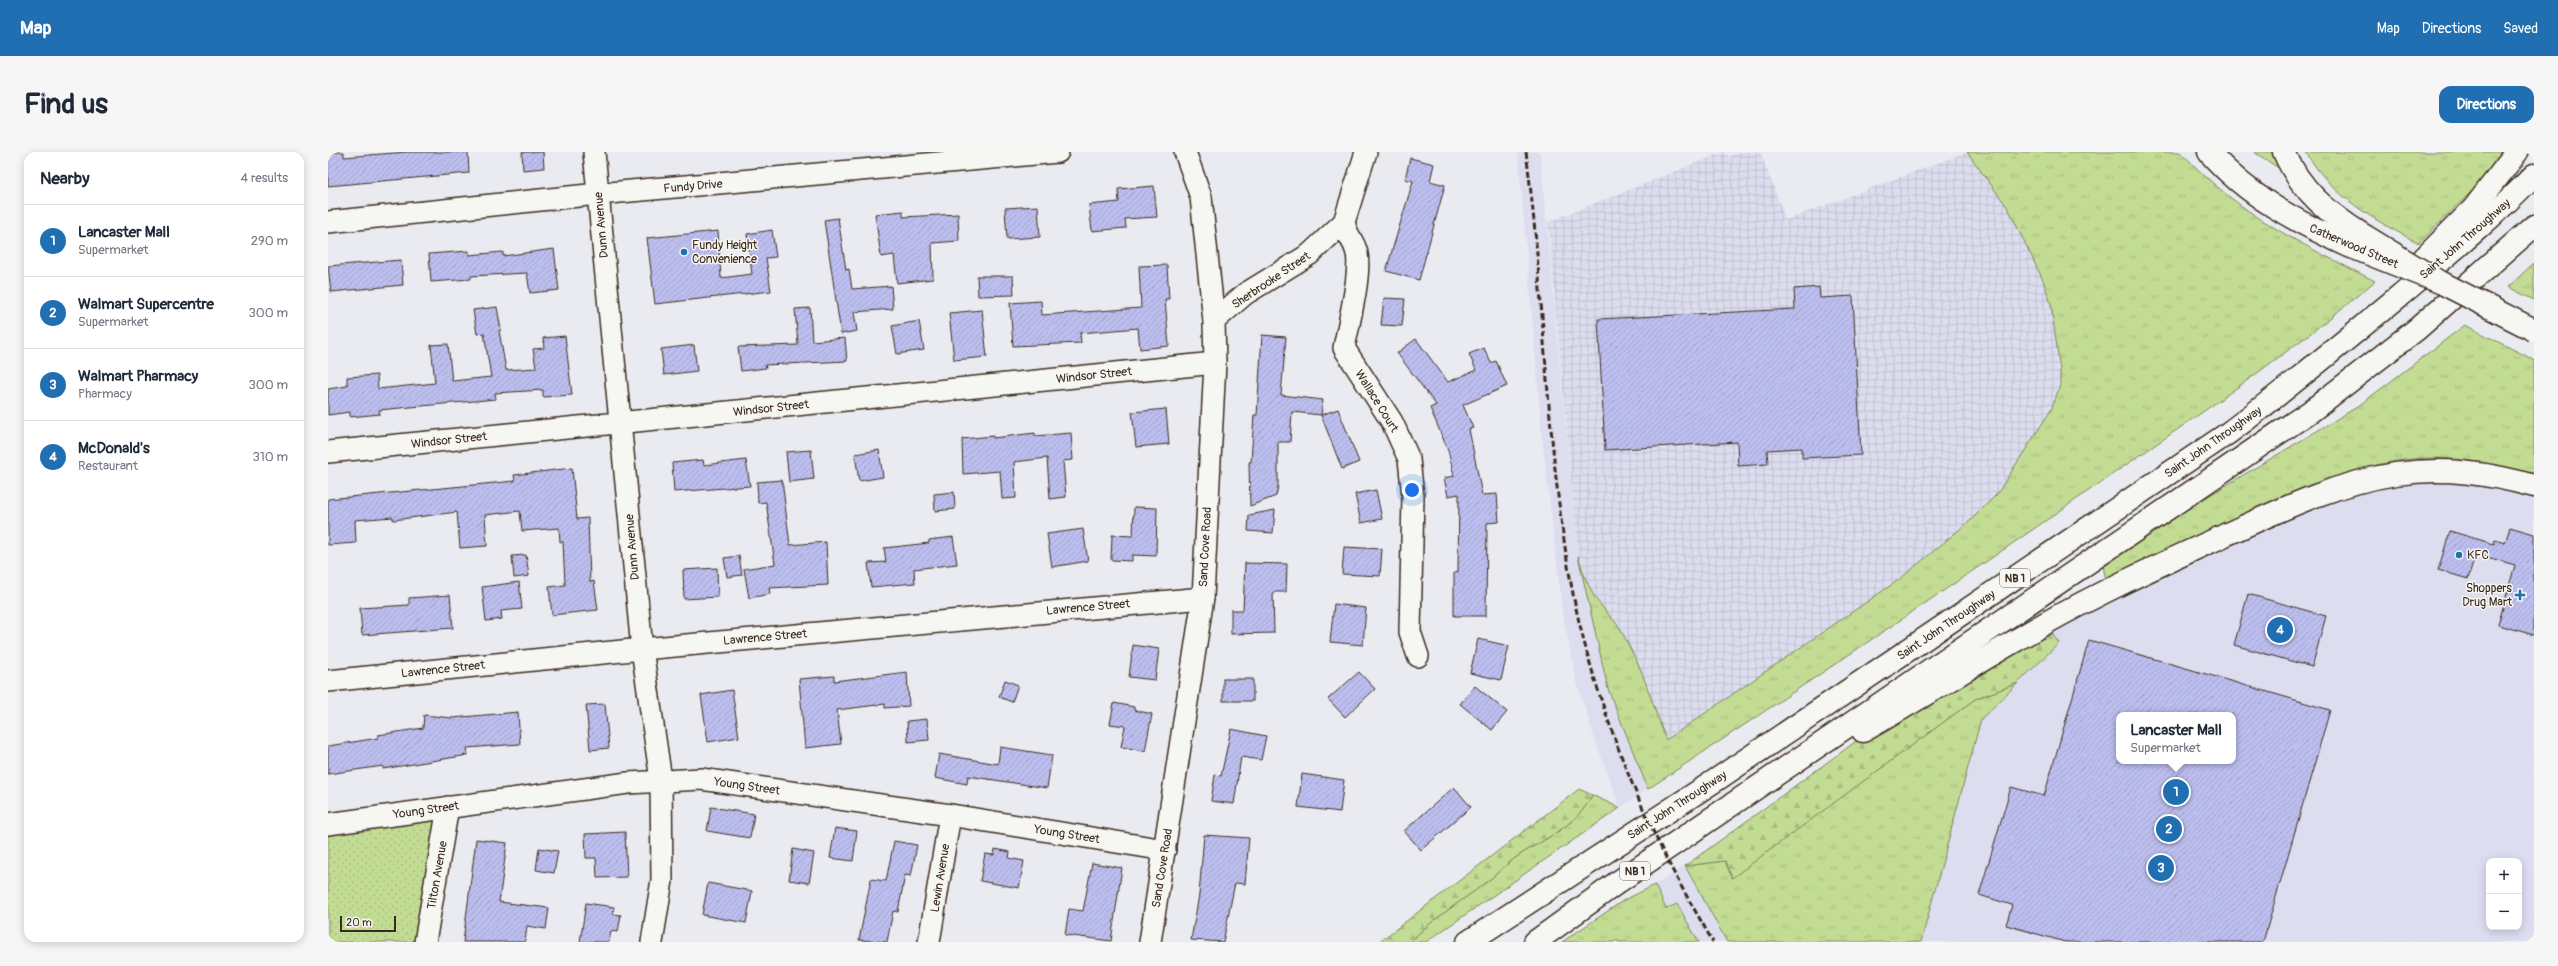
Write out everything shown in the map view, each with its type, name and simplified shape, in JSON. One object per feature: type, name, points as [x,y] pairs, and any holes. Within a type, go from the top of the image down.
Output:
[{"type":"main road","name":"Catherwood Street","points":[[2209,152],[2240,184],[2280,211],[2356,240]]},
{"type":"main road","points":[[2284,152],[2302,183],[2315,199],[2356,240],[2534,330]]},
{"type":"main road","points":[[2334,350],[2474,208],[2517,152]]},
{"type":"main road","name":"Saint John Throughway","points":[[1468,942],[1719,778],[2227,434],[2290,387],[2501,210],[2534,175]]},
{"type":"main road","name":"NB 1","points":[[1535,942],[1618,882],[1737,803],[2249,454],[2418,330],[2534,226]]},
{"type":"main road","points":[[2418,330],[2534,240]]},
{"type":"main road","points":[[1737,803],[2045,624],[2130,579],[2279,510],[2368,479],[2425,471],[2449,470],[2494,475],[2534,486]]},
{"type":"street","name":"Dunn Avenue","points":[[594,152],[642,649],[661,780],[662,880],[652,942]]},
{"type":"street","name":"Fundy Drive","points":[[328,222],[598,194],[1058,152]]},
{"type":"street","name":"Sand Cove Road","points":[[1150,942],[1203,598],[1215,363],[1214,321],[1201,196],[1185,152]]},
{"type":"street","name":"Sherbrooke Street","points":[[1214,321],[1245,294],[1310,254],[1344,222],[1366,152]]},
{"type":"street","name":"Wallace Court","points":[[1344,222],[1346,235],[1356,249],[1357,272],[1344,348],[1392,422],[1409,459],[1413,497],[1410,632],[1418,656]]},
{"type":"street","name":"Windsor Street","points":[[328,452],[1215,363]]},
{"type":"street","name":"Lawrence Street","points":[[328,681],[642,649],[1203,598]]},
{"type":"street","name":"Young Street","points":[[328,824],[661,780],[701,779],[950,815],[1165,850]]},
{"type":"street","name":"Tilton Avenue","points":[[425,942],[448,807]]},
{"type":"street","name":"Lewin Avenue","points":[[930,942],[950,815]]},
{"type":"shaded area","points":[[1518,152],[1540,152],[1578,556],[1608,689],[1648,789],[1620,808],[1596,743],[1576,680],[1562,611],[1542,436]]},
{"type":"shaded area","points":[[1724,152],[1729,157],[1740,152],[1760,152],[1786,220],[1967,152],[2008,208],[2043,280],[2051,304],[2058,347],[2060,386],[2051,410],[1997,494],[1971,520],[1900,579],[1666,740],[1641,670],[1595,598],[1586,580],[1578,556],[1548,222]]},
{"type":"shaded area","points":[[2396,474],[2534,486],[2534,942],[1921,942],[1981,719],[2059,643],[2045,624],[2130,579]]},
{"type":"shaded area","points":[[1685,866],[1727,942],[1699,942],[1677,904],[1666,909],[1655,885]]},
{"type":"green space","points":[[1967,152],[2181,152],[2226,194],[2249,211],[2321,254],[2375,281],[2311,333],[2212,406],[1937,595],[1648,789],[1608,689],[1578,556],[1586,580],[1595,598],[1620,628],[1641,670],[1666,740],[1900,579],[1971,520],[1997,494],[2051,410],[2060,386],[2060,370],[2051,304],[2043,280],[2008,208]]},
{"type":"green space","points":[[2254,152],[2276,152],[2282,167],[2277,167]]},
{"type":"green space","points":[[2306,152],[2504,152],[2474,189],[2419,243],[2386,226],[2355,206],[2328,182],[2316,168]]},
{"type":"green space","points":[[2534,263],[2534,300],[2508,287]]},
{"type":"green space","points":[[2465,325],[2534,360],[2534,475],[2473,461],[2443,458],[2412,459],[2374,465],[2338,476],[2285,497],[2106,580],[2103,566],[2195,504],[2357,407]]},
{"type":"green space","points":[[2045,624],[2059,643],[2018,683],[1975,699],[1732,878],[1725,861],[1685,866],[1892,715]]},
{"type":"green space","points":[[2018,683],[1981,719],[1921,942],[1727,942],[1685,866],[1725,861],[1732,877],[1975,699]]},
{"type":"green space","points":[[1579,789],[1592,795],[1586,806],[1568,824],[1515,858],[1488,881],[1436,919],[1410,942],[1379,942]]},
{"type":"green space","points":[[1592,795],[1620,808],[1426,942],[1410,942],[1436,919],[1488,881],[1515,858],[1568,824],[1586,806]]},
{"type":"green space","points":[[448,807],[425,942],[328,942],[328,824]]},
{"type":"green space","points":[[1655,885],[1666,909],[1677,904],[1699,942],[1618,942],[1617,940],[1614,942],[1562,942],[1624,900]]},
{"type":"building","points":[[328,152],[344,152],[344,157],[407,152],[468,152],[469,173],[328,186]]},
{"type":"building","points":[[522,152],[543,152],[544,168],[523,170]]},
{"type":"building","points":[[1410,158],[1434,164],[1430,181],[1445,185],[1419,280],[1386,271],[1413,181],[1405,179]]},
{"type":"building","points":[[1154,186],[1157,217],[1125,219],[1126,228],[1092,231],[1089,205],[1119,202],[1118,189]]},
{"type":"building","points":[[1038,206],[1040,237],[1007,239],[1005,208]]},
{"type":"building","points":[[903,211],[903,217],[958,214],[959,241],[932,243],[933,279],[897,283],[894,255],[881,257],[875,214]]},
{"type":"building","points":[[838,218],[846,270],[849,269],[852,289],[891,286],[893,309],[854,312],[857,331],[841,334],[824,220]]},
{"type":"building","points":[[772,230],[776,257],[766,258],[771,291],[655,304],[647,238],[718,231],[721,278],[752,274],[747,234]]},
{"type":"building","points":[[554,249],[559,290],[530,293],[527,273],[471,276],[471,279],[431,282],[429,254],[469,251],[469,255],[503,252],[503,256]]},
{"type":"building","points":[[401,260],[403,285],[331,292],[328,266]]},
{"type":"building","points":[[1167,265],[1169,299],[1165,299],[1169,346],[1140,349],[1138,328],[1080,333],[1081,343],[1013,346],[1010,303],[1041,301],[1042,315],[1141,308],[1139,266]]},
{"type":"building","points":[[977,276],[1013,276],[1014,295],[978,296]]},
{"type":"building","points":[[1819,287],[1820,298],[1853,296],[1861,455],[1802,458],[1802,448],[1767,450],[1768,464],[1738,466],[1737,442],[1605,450],[1598,319],[1795,309],[1794,289]]},
{"type":"building","points":[[1384,298],[1405,299],[1402,326],[1381,325]]},
{"type":"building","points":[[497,307],[501,330],[499,331],[506,370],[536,368],[533,349],[544,348],[543,338],[565,336],[572,395],[543,397],[543,390],[495,393],[496,399],[379,410],[380,414],[350,417],[350,412],[328,415],[328,389],[347,386],[347,377],[377,375],[378,389],[435,383],[431,345],[448,344],[452,381],[491,377],[484,333],[477,334],[473,310]]},
{"type":"building","points":[[810,308],[812,341],[845,338],[847,361],[765,365],[766,368],[741,371],[738,347],[798,345],[795,309]]},
{"type":"building","points":[[982,310],[987,357],[954,360],[949,313]]},
{"type":"building","points":[[919,321],[924,350],[897,354],[892,326]]},
{"type":"building","points":[[1262,335],[1286,337],[1281,395],[1323,400],[1321,415],[1292,412],[1290,442],[1278,442],[1278,486],[1276,496],[1250,506],[1249,462],[1251,462],[1254,415],[1257,415]]},
{"type":"building","points":[[1416,339],[1448,382],[1476,370],[1469,354],[1484,348],[1491,363],[1496,361],[1507,386],[1463,405],[1473,428],[1469,429],[1482,495],[1497,494],[1499,522],[1487,523],[1486,616],[1454,616],[1454,573],[1458,572],[1459,494],[1448,496],[1444,478],[1454,476],[1448,450],[1430,408],[1436,405],[1397,353]]},
{"type":"building","points":[[694,345],[697,371],[664,375],[661,349]]},
{"type":"building","points":[[1166,409],[1169,444],[1136,447],[1132,412]]},
{"type":"building","points":[[1338,409],[1359,462],[1342,469],[1321,415]]},
{"type":"building","points":[[1035,433],[1035,436],[1071,433],[1073,460],[1063,461],[1066,497],[1050,499],[1047,458],[1014,462],[1016,498],[1002,499],[1000,471],[963,474],[962,439],[993,436],[993,438]]},
{"type":"building","points":[[811,450],[814,479],[789,482],[786,452]]},
{"type":"building","points":[[879,450],[883,477],[859,481],[855,454]]},
{"type":"building","points":[[703,460],[704,465],[746,460],[750,486],[674,492],[672,463]]},
{"type":"building","points":[[572,468],[577,519],[588,518],[590,582],[594,581],[598,610],[552,615],[549,587],[565,585],[563,542],[560,542],[559,528],[522,531],[520,511],[485,515],[487,546],[460,548],[457,512],[393,520],[393,517],[355,520],[356,543],[328,545],[328,499],[515,481],[514,475]]},
{"type":"building","points":[[782,480],[790,545],[826,542],[828,585],[769,588],[770,594],[749,598],[744,569],[775,564],[766,502],[758,503],[757,482]]},
{"type":"building","points":[[1376,490],[1382,519],[1361,523],[1355,494]]},
{"type":"building","points":[[954,492],[955,509],[935,511],[934,494]]},
{"type":"building","points":[[1134,507],[1157,508],[1156,556],[1132,555],[1132,561],[1111,560],[1112,535],[1133,536]]},
{"type":"building","points":[[1275,510],[1273,533],[1248,531],[1249,515]]},
{"type":"building","name":"Shoppers Drug Mart","points":[[2510,527],[2534,534],[2534,635],[2498,625],[2515,565],[2476,554],[2468,579],[2438,570],[2450,531],[2494,544],[2495,540],[2505,543]]},
{"type":"building","points":[[1083,529],[1088,561],[1052,567],[1047,534]]},
{"type":"building","points":[[953,537],[957,564],[914,569],[915,583],[871,587],[868,563],[886,562],[884,548],[929,543],[929,540]]},
{"type":"building","points":[[1344,547],[1382,549],[1380,576],[1342,574]]},
{"type":"building","points":[[526,555],[529,576],[514,578],[512,556]]},
{"type":"building","points":[[739,556],[742,575],[727,577],[724,558]]},
{"type":"building","points":[[1245,563],[1287,564],[1286,592],[1273,592],[1274,633],[1231,634],[1231,610],[1243,610]]},
{"type":"building","points":[[717,568],[718,597],[684,599],[683,570]]},
{"type":"building","points":[[519,582],[522,609],[501,611],[502,619],[486,621],[482,587]]},
{"type":"building","points":[[2248,594],[2326,616],[2312,667],[2234,645]]},
{"type":"building","points":[[450,595],[453,628],[362,635],[360,608],[409,605],[409,598]]},
{"type":"building","points":[[1334,604],[1366,608],[1363,645],[1330,642]]},
{"type":"building","points":[[1478,639],[1509,646],[1501,680],[1470,673]]},
{"type":"building","points":[[2089,640],[2330,710],[2263,942],[2065,942],[2006,925],[2012,905],[1979,895],[2011,787],[2044,796]]},
{"type":"building","points":[[1133,645],[1159,649],[1155,680],[1129,677]]},
{"type":"building","points":[[907,672],[909,706],[885,708],[885,704],[837,710],[841,744],[805,748],[799,679],[834,676],[834,681]]},
{"type":"building","points":[[1359,672],[1375,689],[1345,717],[1328,699]]},
{"type":"building","points":[[1223,679],[1253,679],[1253,701],[1223,701]]},
{"type":"building","points":[[1005,680],[1018,685],[1012,702],[999,697]]},
{"type":"building","points":[[1475,686],[1507,712],[1492,730],[1460,704]]},
{"type":"building","points":[[732,690],[739,737],[708,742],[701,695]]},
{"type":"building","points":[[1114,703],[1134,707],[1134,710],[1152,714],[1145,751],[1121,747],[1125,726],[1110,724]]},
{"type":"building","points":[[605,704],[609,748],[590,750],[586,705]]},
{"type":"building","points":[[518,712],[520,744],[467,748],[468,755],[383,769],[383,766],[328,774],[328,746],[378,738],[378,735],[423,728],[424,715],[452,718]]},
{"type":"building","points":[[927,719],[929,740],[908,742],[907,721]]},
{"type":"building","points":[[1231,729],[1266,736],[1261,760],[1241,757],[1234,804],[1211,801],[1215,775],[1221,776]]},
{"type":"building","points":[[1000,747],[1052,755],[1047,788],[968,776],[967,784],[935,778],[939,754],[998,764]]},
{"type":"building","points":[[1302,774],[1344,780],[1340,812],[1298,807]]},
{"type":"building","points":[[1454,787],[1471,807],[1421,850],[1404,831]]},
{"type":"building","points":[[711,807],[754,814],[750,838],[707,831]]},
{"type":"building","points":[[835,828],[857,831],[853,861],[830,858]]},
{"type":"building","points":[[625,832],[627,877],[597,878],[596,858],[586,858],[585,834]]},
{"type":"building","points":[[1204,835],[1249,838],[1245,884],[1235,883],[1223,942],[1191,940],[1199,895]]},
{"type":"building","points":[[476,839],[507,843],[499,902],[549,908],[546,929],[527,926],[525,942],[463,942]]},
{"type":"building","points":[[894,841],[917,845],[911,876],[905,875],[898,912],[893,911],[887,942],[859,940],[871,879],[886,881]]},
{"type":"building","points":[[539,848],[558,851],[554,873],[536,870]]},
{"type":"building","points":[[793,849],[814,853],[809,883],[789,880]]},
{"type":"building","points":[[995,849],[1010,852],[1009,858],[1024,861],[1019,888],[980,881],[985,854],[994,855]]},
{"type":"building","points":[[1092,863],[1122,868],[1111,941],[1065,935],[1069,909],[1083,911]]},
{"type":"building","points":[[708,883],[752,891],[746,923],[702,915]]},
{"type":"building","points":[[586,903],[614,907],[613,914],[621,915],[618,932],[611,931],[609,942],[580,942]]},
{"type":"railway","points":[[1526,152],[1533,208],[1557,488],[1564,543],[1582,633],[1602,704],[1643,809],[1674,873],[1713,942]]},
{"type":"place","name":"Fundy Height Convenience","points":[[684,252]]},
{"type":"place","name":"KFC","points":[[2459,555]]},
{"type":"place","name":"Shoppers Drug Mart","points":[[2520,595]]},
{"type":"place","name":"McDonald's","points":[[2280,630]]},
{"type":"place","name":"Lancaster Mall","points":[[2176,792]]},
{"type":"place","name":"Walmart Supercentre","points":[[2169,829]]},
{"type":"place","name":"Walmart Pharmacy","points":[[2161,868]]}]
